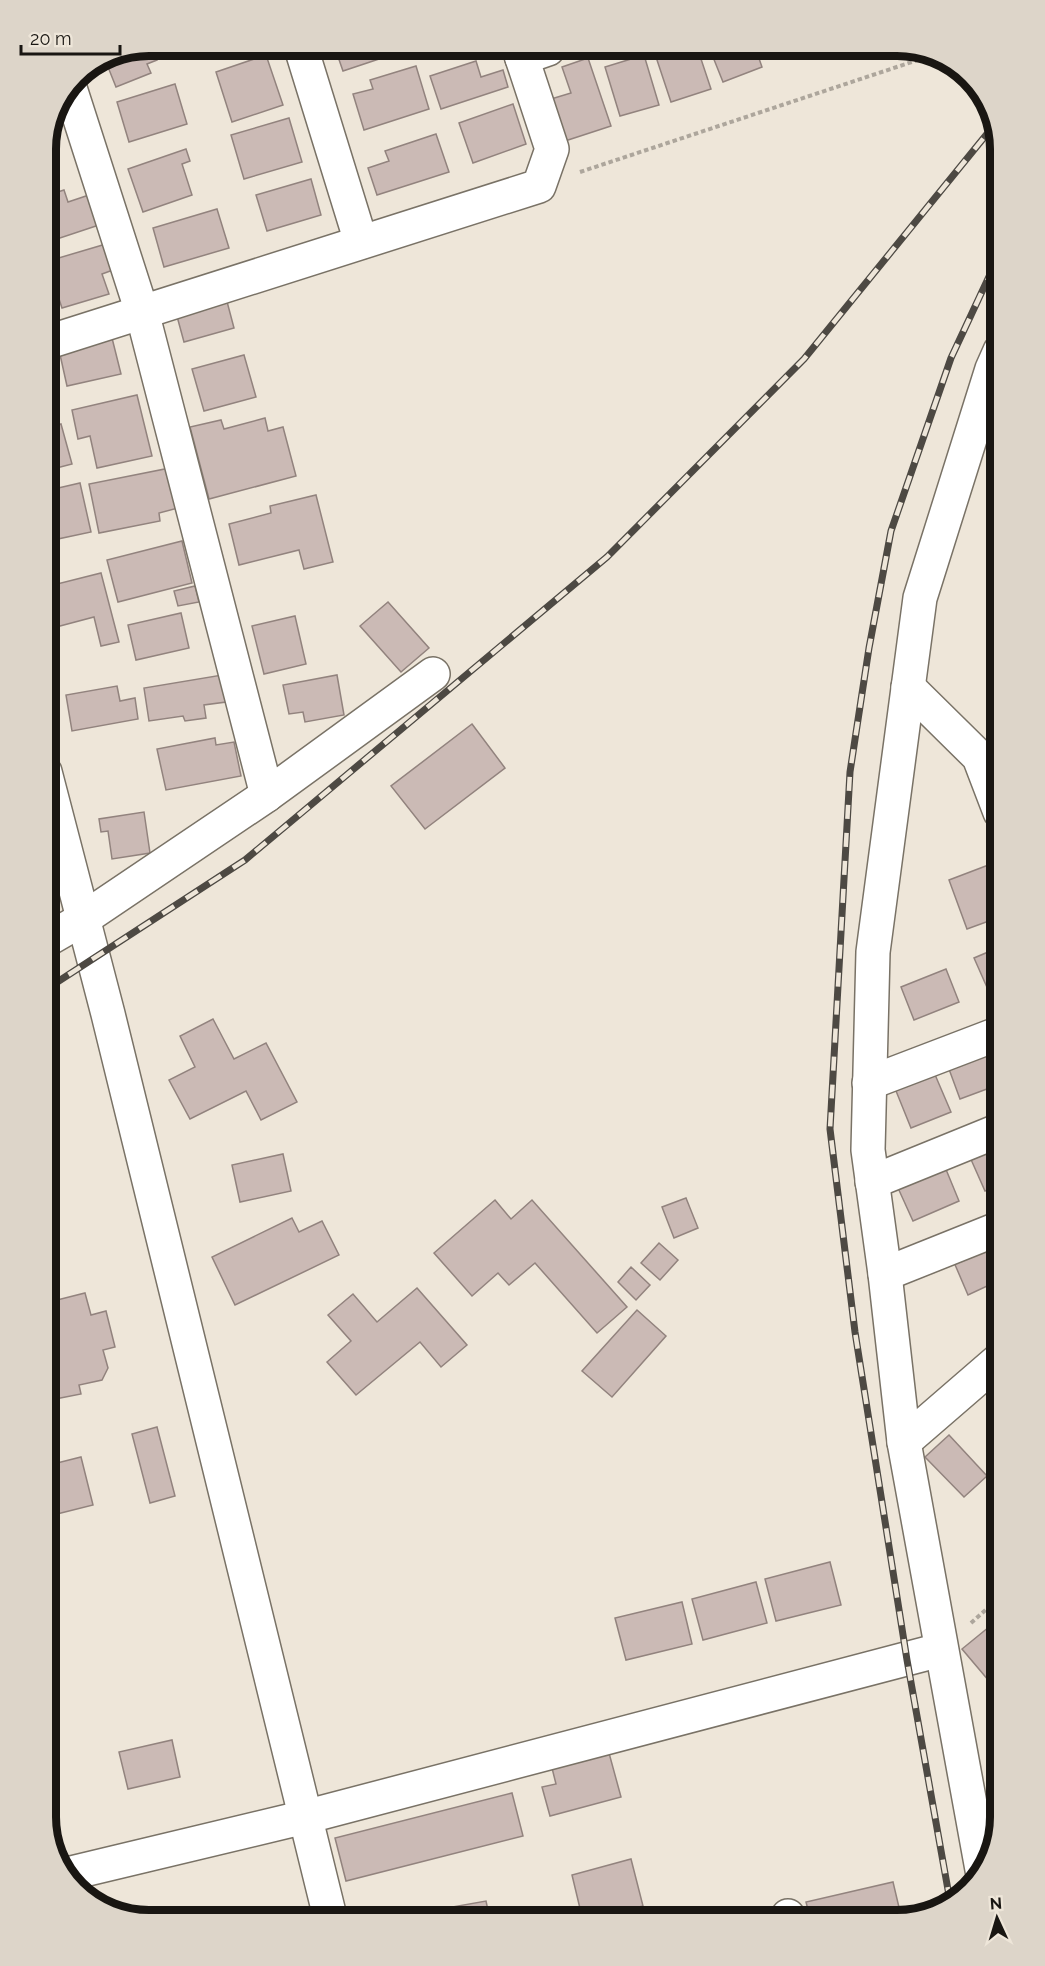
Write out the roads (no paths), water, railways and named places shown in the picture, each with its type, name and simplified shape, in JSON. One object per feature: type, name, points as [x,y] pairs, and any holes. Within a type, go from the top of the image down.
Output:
[{"type":"street","points":[[304,56],[361,242]]},
{"type":"street","points":[[56,339],[539,186],[552,149],[531,56]]},
{"type":"street","points":[[73,96],[142,312],[267,795]]},
{"type":"street","points":[[980,1858],[940,1650],[904,1442],[868,1150],[873,952],[920,598],[990,375]]},
{"type":"street","points":[[56,935],[83,919],[267,795],[433,674]]},
{"type":"street","points":[[908,687],[979,757],[990,786]]},
{"type":"street","points":[[56,815],[328,1910]]},
{"type":"street","points":[[869,1083],[990,1037]]},
{"type":"street","points":[[872,1182],[990,1134]]},
{"type":"street","points":[[885,1274],[990,1232]]},
{"type":"street","points":[[904,1442],[990,1368]]},
{"type":"street","points":[[74,1872],[305,1817],[940,1650]]},
{"type":"railway","points":[[56,983],[245,860],[607,557],[804,359],[988,132]]},
{"type":"railway","points":[[949,1894],[907,1660],[855,1332],[830,1129],[850,772],[869,648],[891,531],[951,358],[990,274]]}]
